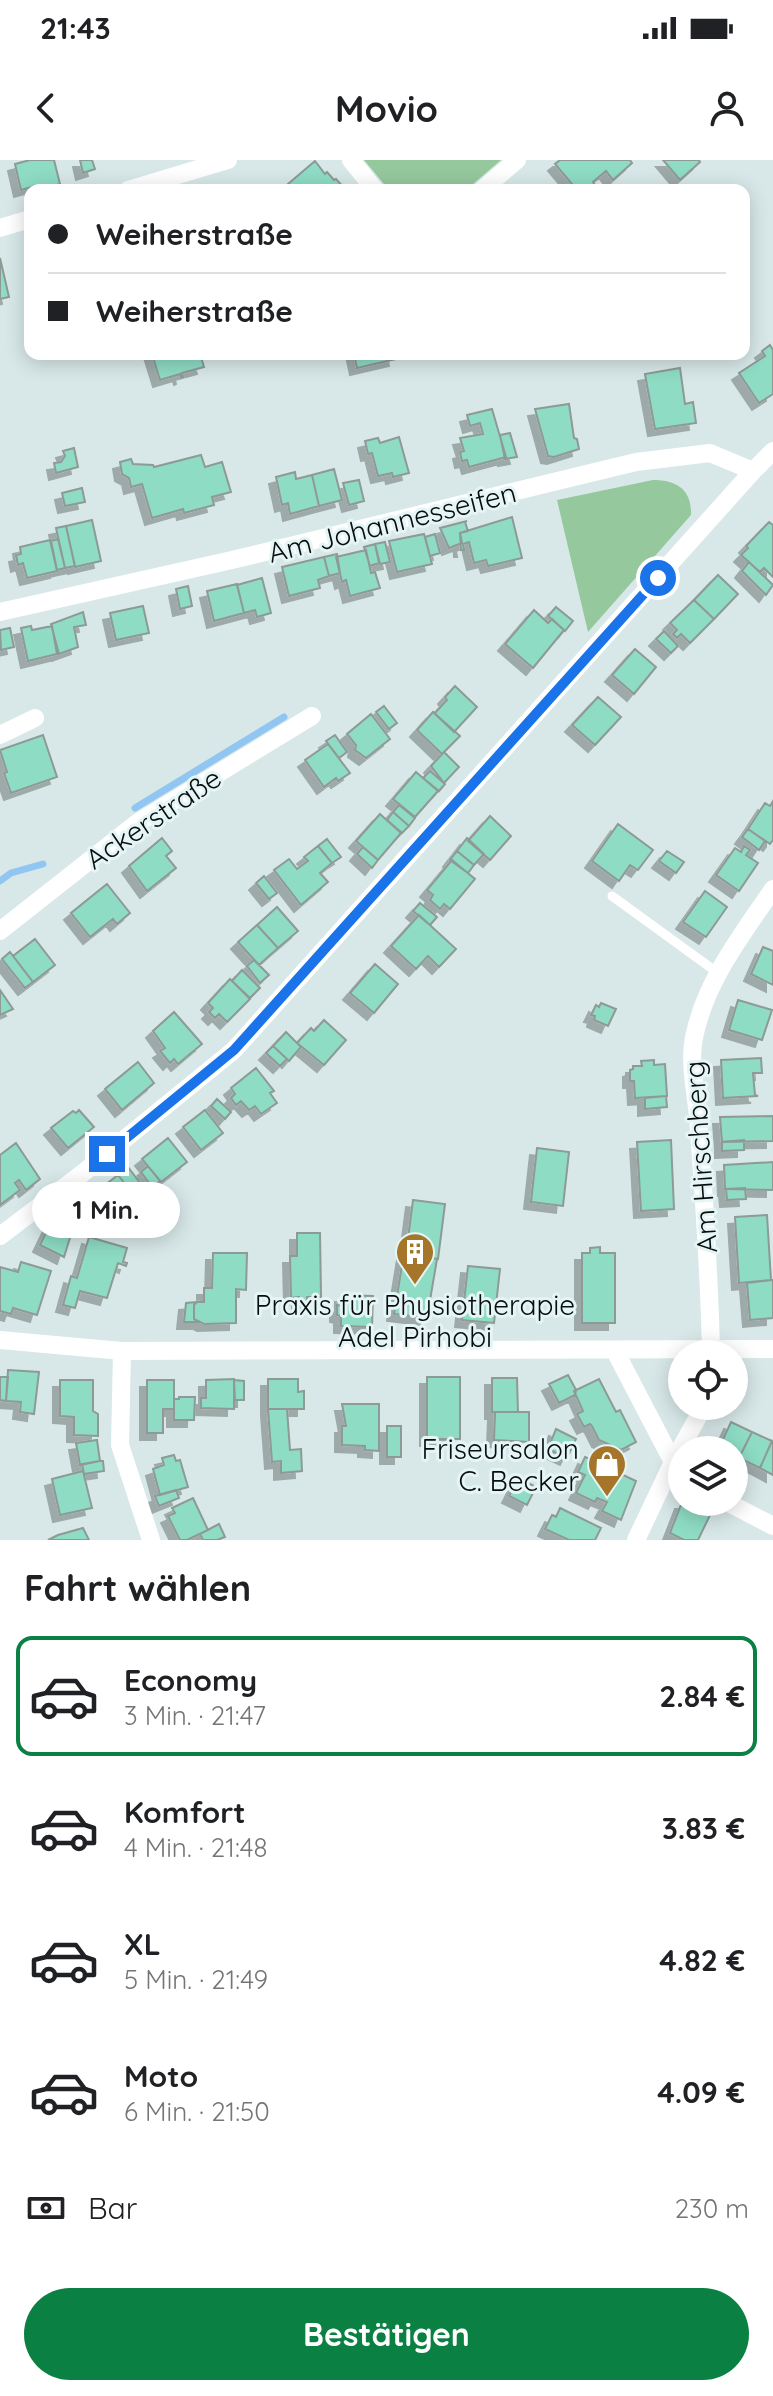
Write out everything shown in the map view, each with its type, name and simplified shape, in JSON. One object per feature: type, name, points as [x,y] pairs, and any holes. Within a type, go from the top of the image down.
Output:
[{"type":"street","points":[[148,184],[228,160]]},
{"type":"street","points":[[351,160],[370,184]]},
{"type":"street","points":[[489,184],[517,160]]},
{"type":"street","points":[[0,228],[24,221]]},
{"type":"street","points":[[0,1236],[234,1050],[773,451]]},
{"type":"street","name":"Am Johannesseifen","points":[[0,612],[232,560],[636,462],[710,453],[753,471]]},
{"type":"street","name":"Ackerstraße","points":[[0,931],[137,823],[312,716]]},
{"type":"street","points":[[0,735],[35,718]]},
{"type":"street","name":"Am Hirschberg","points":[[710,1340],[698,1116],[691,1053],[702,1010],[718,973],[773,889]]},
{"type":"street","points":[[0,1340],[122,1351],[668,1350]]},
{"type":"street","points":[[748,1352],[773,1349]]},
{"type":"street","points":[[122,1351],[120,1445],[151,1540]]},
{"type":"street","points":[[615,1351],[668,1450]]},
{"type":"street","points":[[636,1540],[668,1483]]},
{"type":"street","points":[[748,1513],[773,1526]]},
{"type":"lane","points":[[612,896],[718,973]]},
{"type":"green space","points":[[364,160],[501,160],[473,184],[384,184]]},
{"type":"green space","points":[[653,480],[669,482],[681,488],[689,499],[691,515],[588,632],[557,500]]},
{"type":"building","points":[[30,160],[54,160],[60,184],[24,184],[21,190],[15,164]]},
{"type":"building","points":[[80,160],[92,160],[95,169],[83,173]]},
{"type":"building","points":[[560,160],[630,160],[632,163],[613,180],[606,171],[594,184],[572,184],[555,164]]},
{"type":"building","points":[[663,160],[699,160],[700,162],[680,180]]},
{"type":"building","points":[[315,161],[325,174],[327,172],[341,184],[288,184]]},
{"type":"building","points":[[0,258],[9,297],[0,299]]},
{"type":"building","points":[[770,345],[773,350],[773,394],[759,403],[739,373],[765,356],[762,351]]},
{"type":"building","points":[[154,360],[202,360],[204,367],[182,373],[181,378],[180,374],[160,380]]},
{"type":"building","points":[[355,360],[392,360],[357,368]]},
{"type":"building","points":[[680,368],[685,404],[693,402],[696,423],[655,429],[645,374]]},
{"type":"building","points":[[569,404],[574,438],[579,449],[548,456],[535,409]]},
{"type":"building","points":[[492,409],[506,457],[469,467],[467,460],[462,461],[460,452],[464,451],[460,438],[483,434],[480,423],[470,426],[467,415]]},
{"type":"building","points":[[510,433],[517,457],[505,459],[500,435]]},
{"type":"building","points":[[399,437],[409,473],[393,477],[392,473],[378,476],[365,441],[378,438],[380,443]]},
{"type":"building","points":[[74,448],[78,467],[56,473],[54,463],[61,462],[65,456],[63,451]]},
{"type":"building","points":[[201,455],[205,467],[222,462],[231,492],[212,497],[214,505],[184,513],[183,509],[152,518],[142,484],[131,487],[129,478],[122,474],[120,462],[131,459],[133,464],[154,467]]},
{"type":"building","points":[[334,469],[342,500],[319,506],[312,475]]},
{"type":"building","points":[[295,472],[296,479],[312,475],[319,506],[290,514],[288,503],[282,505],[276,477]]},
{"type":"building","points":[[359,480],[364,501],[349,505],[343,483]]},
{"type":"building","points":[[82,488],[85,502],[65,506],[62,493]]},
{"type":"building","points":[[512,517],[522,558],[488,566],[486,560],[474,563],[469,542],[463,544],[464,550],[461,550],[460,533]]},
{"type":"building","points":[[92,520],[101,561],[75,567],[66,526]]},
{"type":"building","points":[[467,521],[468,531],[460,533],[462,543],[449,548],[440,528]]},
{"type":"building","points":[[769,522],[773,525],[773,577],[764,568],[760,572],[741,555]]},
{"type":"building","points":[[66,526],[75,566],[65,568],[56,528]]},
{"type":"building","points":[[424,534],[432,564],[397,572],[389,541]]},
{"type":"building","points":[[435,534],[440,553],[430,556],[425,537]]},
{"type":"building","points":[[58,539],[65,568],[57,570],[51,541]]},
{"type":"building","points":[[50,540],[57,571],[27,578],[23,563],[18,565],[16,555],[21,554],[20,547]]},
{"type":"building","points":[[385,542],[390,562],[380,564],[375,544]]},
{"type":"building","points":[[375,544],[379,563],[370,566],[364,547]]},
{"type":"building","points":[[366,550],[371,573],[375,572],[380,588],[350,596],[346,580],[342,582],[336,557]]},
{"type":"building","points":[[337,554],[340,573],[329,576],[324,557]]},
{"type":"building","points":[[324,557],[329,576],[318,580],[320,588],[289,596],[282,567]]},
{"type":"building","points":[[749,562],[773,585],[766,595],[742,571]]},
{"type":"building","points":[[718,575],[738,594],[714,619],[694,600]]},
{"type":"building","points":[[262,578],[271,613],[257,617],[255,610],[244,613],[237,585]]},
{"type":"building","points":[[237,584],[244,613],[214,621],[207,591]]},
{"type":"building","points":[[188,586],[192,606],[180,609],[176,589]]},
{"type":"building","points":[[694,600],[714,619],[690,643],[681,634],[677,638],[673,634],[677,630],[670,623]]},
{"type":"building","points":[[143,606],[149,633],[116,640],[110,613]]},
{"type":"building","points":[[556,607],[573,621],[565,631],[548,616]]},
{"type":"building","points":[[534,610],[548,623],[552,619],[564,630],[533,668],[505,644]]},
{"type":"building","points":[[83,612],[86,625],[74,627],[78,647],[59,654],[51,624]]},
{"type":"building","points":[[31,626],[32,630],[52,626],[57,654],[28,661],[21,628]]},
{"type":"building","points":[[10,628],[14,647],[1,650],[0,630]]},
{"type":"building","points":[[664,631],[678,646],[671,653],[656,639]]},
{"type":"building","points":[[635,649],[656,667],[634,694],[612,675]]},
{"type":"building","points":[[455,686],[477,707],[454,732],[433,712],[447,700],[445,697]]},
{"type":"building","points":[[598,697],[621,717],[595,745],[572,725]]},
{"type":"building","points":[[384,706],[397,723],[389,729],[376,712]]},
{"type":"building","points":[[433,712],[460,736],[442,754],[417,730]]},
{"type":"building","points":[[371,714],[390,739],[366,758],[355,750],[356,745],[347,734]]},
{"type":"building","points":[[43,735],[57,777],[11,793],[0,750]]},
{"type":"building","points":[[335,735],[347,752],[339,758],[326,741]]},
{"type":"building","points":[[328,744],[350,773],[324,787],[305,760]]},
{"type":"building","points":[[444,752],[459,767],[444,783],[431,766]]},
{"type":"building","points":[[430,771],[445,784],[439,791],[423,778]]},
{"type":"building","points":[[416,772],[438,791],[415,817],[393,799]]},
{"type":"building","points":[[773,801],[773,840],[770,844],[748,829],[765,803],[770,806]]},
{"type":"building","points":[[399,805],[415,818],[409,826],[393,812]]},
{"type":"building","points":[[393,812],[409,826],[402,833],[387,820]]},
{"type":"building","points":[[380,814],[401,833],[378,860],[356,841]]},
{"type":"building","points":[[490,816],[511,836],[490,860],[468,841]]},
{"type":"building","points":[[618,824],[653,850],[638,870],[630,865],[619,881],[592,861]]},
{"type":"building","points":[[748,829],[765,841],[759,850],[742,837]]},
{"type":"building","points":[[162,838],[172,851],[166,856],[176,868],[147,891],[129,866]]},
{"type":"building","points":[[467,838],[484,854],[474,865],[457,851]]},
{"type":"building","points":[[327,839],[341,857],[332,863],[318,846]]},
{"type":"building","points":[[318,846],[332,863],[320,873],[328,882],[301,905],[274,870],[289,859],[297,869],[308,861],[304,857]]},
{"type":"building","points":[[744,846],[750,850],[746,855],[758,863],[739,891],[716,875],[735,848],[741,852]]},
{"type":"building","points":[[363,847],[378,860],[372,868],[357,854]]},
{"type":"building","points":[[457,851],[474,865],[468,873],[450,860]]},
{"type":"building","points":[[667,851],[684,862],[676,873],[659,861]]},
{"type":"building","points":[[452,860],[475,879],[450,909],[444,904],[440,909],[430,900],[433,895],[427,890]]},
{"type":"building","points":[[264,876],[277,893],[269,899],[256,883]]},
{"type":"building","points":[[107,884],[130,913],[117,924],[113,919],[90,937],[71,913]]},
{"type":"building","points":[[705,891],[727,907],[706,937],[683,922]]},
{"type":"building","points":[[420,903],[437,917],[430,925],[413,911]]},
{"type":"building","points":[[277,907],[298,931],[278,948],[257,925]]},
{"type":"building","points":[[419,915],[456,949],[439,967],[428,956],[416,969],[391,946]]},
{"type":"building","points":[[257,925],[278,948],[259,965],[238,942]]},
{"type":"building","points":[[35,939],[55,965],[33,982],[13,956]]},
{"type":"building","points":[[763,947],[773,951],[773,985],[751,974]]},
{"type":"building","points":[[10,952],[33,982],[25,988],[2,959]]},
{"type":"building","points":[[254,960],[269,975],[260,983],[247,966]]},
{"type":"building","points":[[375,964],[398,984],[374,1013],[350,993]]},
{"type":"building","points":[[242,970],[260,988],[250,998],[232,981]]},
{"type":"building","points":[[230,979],[250,999],[227,1022],[219,1014],[215,1018],[209,1012],[213,1008],[208,1003]]},
{"type":"building","points":[[0,990],[13,1009],[0,1015]]},
{"type":"building","points":[[738,1000],[772,1010],[762,1040],[729,1030]]},
{"type":"building","points":[[601,1003],[616,1009],[608,1026],[594,1020],[595,1016],[591,1015],[596,1005],[599,1007]]},
{"type":"building","points":[[174,1012],[202,1044],[178,1064],[174,1059],[170,1063],[160,1051],[165,1048],[153,1031]]},
{"type":"building","points":[[324,1020],[346,1040],[324,1065],[297,1043]]},
{"type":"building","points":[[286,1032],[301,1047],[289,1061],[273,1046]]},
{"type":"building","points":[[273,1046],[287,1059],[280,1066],[266,1053]]},
{"type":"building","points":[[761,1058],[762,1073],[753,1073],[755,1095],[758,1096],[723,1098],[721,1060]]},
{"type":"building","points":[[654,1060],[654,1065],[665,1064],[667,1096],[635,1098],[630,1070],[633,1066],[642,1066],[641,1061]]},
{"type":"building","points":[[138,1062],[154,1083],[122,1110],[105,1089]]},
{"type":"building","points":[[256,1068],[274,1091],[270,1093],[277,1103],[261,1114],[255,1106],[249,1110],[241,1101],[236,1105],[231,1098],[235,1094],[231,1088]]},
{"type":"building","points":[[666,1096],[667,1107],[645,1109],[645,1098]]},
{"type":"building","points":[[217,1099],[231,1112],[225,1119],[211,1106]]},
{"type":"building","points":[[79,1110],[94,1127],[68,1148],[51,1128],[73,1111],[76,1113]]},
{"type":"building","points":[[205,1110],[223,1133],[201,1150],[183,1127]]},
{"type":"building","points":[[773,1116],[773,1141],[722,1142],[720,1117]]},
{"type":"building","points":[[168,1138],[187,1162],[161,1182],[142,1159]]},
{"type":"building","points":[[671,1140],[674,1209],[641,1211],[637,1142]]},
{"type":"building","points":[[744,1140],[744,1150],[722,1151],[722,1142]]},
{"type":"building","points":[[16,1143],[40,1179],[26,1190],[19,1180],[15,1183],[20,1190],[0,1205],[0,1155]]},
{"type":"building","points":[[537,1148],[569,1152],[563,1206],[531,1202]]},
{"type":"building","points":[[773,1162],[773,1190],[725,1189],[724,1165]]},
{"type":"building","points":[[148,1166],[160,1181],[152,1187],[141,1172]]},
{"type":"building","points":[[128,1167],[146,1191],[136,1198],[118,1175]]},
{"type":"building","points":[[118,1175],[136,1198],[109,1219],[98,1203],[102,1200],[96,1192]]},
{"type":"building","points":[[745,1188],[746,1199],[727,1200],[726,1189]]},
{"type":"building","points":[[413,1200],[445,1204],[438,1259],[406,1254]]},
{"type":"building","points":[[767,1215],[771,1280],[739,1283],[735,1217]]},
{"type":"building","points":[[53,1218],[73,1228],[64,1257],[40,1245]]},
{"type":"building","points":[[297,1233],[320,1233],[321,1297],[307,1297],[307,1302],[299,1302],[299,1297],[291,1298],[290,1256],[297,1256]]},
{"type":"building","points":[[89,1237],[127,1248],[123,1262],[127,1263],[126,1266],[118,1263],[107,1298],[80,1291],[75,1308],[63,1305],[71,1276],[77,1278]]},
{"type":"building","points":[[600,1247],[600,1253],[615,1253],[615,1323],[582,1323],[582,1253],[590,1253],[590,1248]]},
{"type":"building","points":[[213,1253],[247,1253],[246,1290],[236,1289],[236,1323],[204,1324],[194,1319],[194,1305],[204,1302],[204,1288],[212,1288]]},
{"type":"building","name":"Praxis für Physiotherapie Adel Pirhobi","points":[[404,1253],[437,1259],[427,1318],[394,1314]]},
{"type":"building","points":[[21,1262],[51,1271],[37,1315],[13,1308],[11,1314],[0,1311],[0,1267],[18,1272]]},
{"type":"building","points":[[468,1266],[500,1269],[494,1323],[462,1320]]},
{"type":"building","points":[[773,1280],[773,1318],[750,1320],[747,1283]]},
{"type":"building","points":[[342,1295],[373,1296],[372,1327],[341,1326],[337,1305],[342,1306]]},
{"type":"building","points":[[197,1302],[194,1305],[194,1319],[197,1322],[184,1322],[186,1303]]},
{"type":"building","points":[[8,1370],[39,1372],[34,1414],[20,1412],[21,1402],[6,1401]]},
{"type":"building","points":[[568,1375],[576,1390],[575,1395],[559,1403],[549,1384]]},
{"type":"building","points":[[0,1377],[8,1377],[6,1401],[0,1400]]},
{"type":"building","points":[[427,1377],[460,1377],[460,1439],[427,1439]]},
{"type":"building","points":[[492,1378],[517,1378],[518,1412],[492,1412]]},
{"type":"building","points":[[234,1379],[234,1409],[201,1408],[201,1398],[206,1398],[206,1380]]},
{"type":"building","points":[[268,1379],[298,1379],[298,1392],[304,1391],[304,1409],[268,1409]]},
{"type":"building","points":[[599,1379],[616,1412],[620,1410],[636,1442],[621,1450],[599,1440],[592,1426],[584,1427],[577,1414],[583,1411],[574,1391]]},
{"type":"building","points":[[60,1380],[93,1380],[93,1411],[98,1414],[98,1436],[74,1435],[74,1417],[60,1416]]},
{"type":"building","points":[[147,1380],[174,1380],[174,1409],[163,1409],[163,1433],[147,1433]]},
{"type":"building","points":[[234,1380],[244,1381],[244,1400],[235,1400]]},
{"type":"building","points":[[195,1397],[194,1420],[174,1420],[174,1399]]},
{"type":"building","points":[[342,1404],[379,1404],[379,1451],[365,1450],[365,1446],[342,1445],[342,1426],[346,1426]]},
{"type":"building","points":[[268,1409],[287,1409],[290,1450],[301,1449],[302,1471],[281,1473],[281,1461],[272,1462]]},
{"type":"building","points":[[495,1412],[529,1412],[529,1442],[494,1440]]},
{"type":"building","points":[[731,1422],[752,1432],[748,1440],[748,1436],[724,1436]]},
{"type":"building","points":[[387,1426],[401,1426],[401,1457],[387,1457]]},
{"type":"building","points":[[556,1429],[576,1439],[567,1458],[548,1449]]},
{"type":"building","points":[[752,1432],[772,1441],[760,1468],[748,1462],[748,1440]]},
{"type":"building","points":[[97,1440],[100,1461],[80,1465],[76,1443]]},
{"type":"building","points":[[773,1442],[773,1475],[760,1468]]},
{"type":"building","points":[[174,1455],[176,1461],[180,1460],[188,1487],[160,1495],[153,1469],[164,1465],[162,1458]]},
{"type":"building","points":[[585,1457],[636,1481],[621,1520],[602,1511],[607,1502],[597,1498],[595,1502],[576,1493],[585,1475],[578,1472]]},
{"type":"building","points":[[103,1461],[104,1471],[84,1474],[82,1464]]},
{"type":"building","points":[[83,1471],[92,1508],[60,1515],[52,1479]]},
{"type":"building","points":[[518,1478],[536,1487],[527,1505],[509,1496]]},
{"type":"building","points":[[176,1490],[179,1498],[159,1506],[155,1496]]},
{"type":"building","points":[[193,1498],[208,1530],[180,1540],[168,1516],[175,1513],[172,1508]]},
{"type":"building","points":[[560,1508],[601,1528],[595,1540],[569,1540],[545,1529],[552,1515],[556,1517]]},
{"type":"building","points":[[677,1516],[710,1516],[698,1540],[684,1540],[670,1533]]},
{"type":"building","points":[[219,1524],[225,1537],[203,1540],[200,1534]]},
{"type":"building","points":[[83,1528],[89,1540],[48,1540],[58,1535]]},
{"type":"waterway","points":[[135,808],[284,717]]},
{"type":"waterway","points":[[0,881],[11,873],[43,864]]},
{"type":"place","name":"Praxis für Physiotherapie Adel Pirhobi","points":[[415,1286]]},
{"type":"place","name":"Friseursalon C. Becker","points":[[607,1498]]},
{"type":"route","points":[[107,1154],[234,1050],[658,578]]}]
